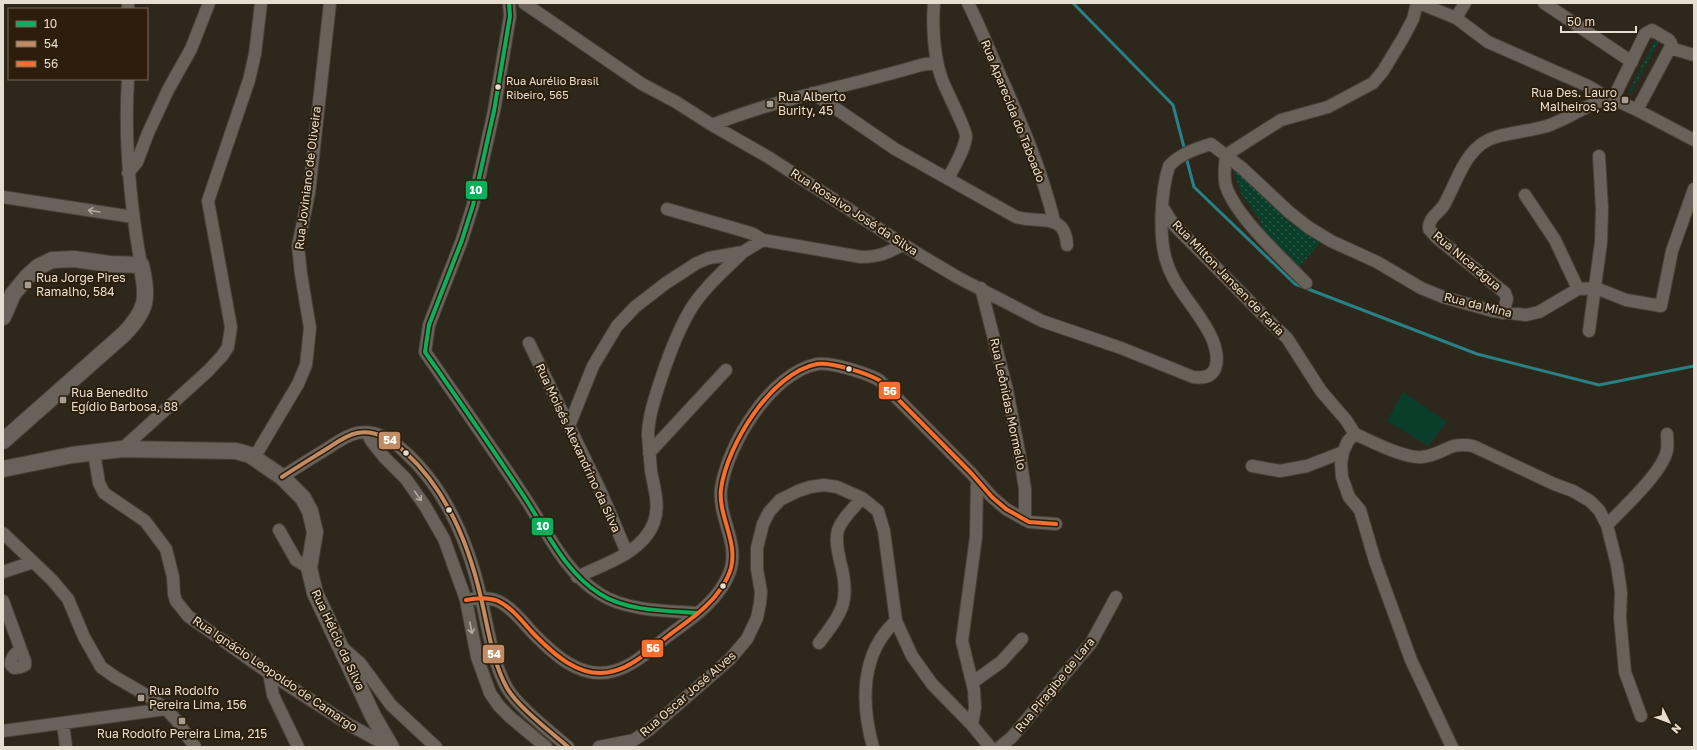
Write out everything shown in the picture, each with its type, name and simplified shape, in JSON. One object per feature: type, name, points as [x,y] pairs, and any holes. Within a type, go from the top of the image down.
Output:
[{"type":"street","points":[[129,178],[168,90],[191,49],[209,3]]},
{"type":"street","points":[[122,449],[208,371],[222,356],[229,342],[232,327],[208,201],[250,80],[255,54],[261,3]]},
{"type":"street","name":"Rua Joviniano de Oliveira","points":[[254,458],[298,384],[306,365],[310,328],[298,246],[309,193],[330,3]]},
{"type":"street","points":[[509,3],[510,16],[494,111],[473,205],[462,240],[428,325],[425,352],[522,493],[577,577],[600,594],[619,603],[651,609],[698,613]]},
{"type":"street","name":"Rua Rosalvo José da Silva","points":[[524,3],[642,84],[676,102],[712,125],[768,157],[957,277],[1053,325],[1121,348],[1193,377],[1205,377],[1211,374],[1216,368],[1216,351],[1212,339],[1178,285],[1167,264],[1162,247],[1161,231],[1163,208]]},
{"type":"street","points":[[934,3],[933,26],[942,81],[966,133],[965,142],[948,179]]},
{"type":"street","name":"Rua Aparecida do Taboado","points":[[968,3],[1013,103],[1029,144],[1054,221],[1064,230],[1068,245]]},
{"type":"street","points":[[1306,283],[1237,208],[1226,186],[1224,171],[1226,155],[1281,120],[1328,107],[1373,83],[1383,71],[1403,38],[1413,19],[1418,3],[1456,18],[1488,42],[1588,86],[1610,99],[1637,110],[1694,140]]},
{"type":"street","points":[[1456,18],[1464,3]]},
{"type":"street","points":[[1544,3],[1632,62]]},
{"type":"street","points":[[1610,99],[1632,62],[1646,34],[1652,30],[1669,40],[1671,43],[1670,48],[1637,110]]},
{"type":"street","points":[[1670,48],[1694,55]]},
{"type":"street","points":[[712,125],[737,115],[813,93],[938,62]]},
{"type":"street","points":[[3,441],[124,334],[136,321],[146,300],[146,289],[133,217],[129,178],[127,140],[128,80]]},
{"type":"street","points":[[813,93],[895,149],[1016,217],[1030,220],[1054,221]]},
{"type":"street","name":"Rua NIcarágua","points":[[1503,313],[1508,299],[1505,293],[1436,237],[1429,229],[1430,221],[1444,206],[1470,155],[1484,142],[1495,137],[1547,126],[1594,103],[1610,99]]},
{"type":"street","name":"Rua da Mina","points":[[1163,208],[1169,166],[1175,159],[1182,155],[1211,144],[1242,168],[1289,212],[1308,227],[1331,241],[1377,262],[1421,288],[1443,297],[1503,313],[1521,315],[1539,312],[1578,289],[1596,288],[1626,300],[1660,306],[1671,256],[1694,189]]},
{"type":"street","points":[[1589,331],[1601,242],[1602,209],[1599,156]]},
{"type":"street","points":[[1525,195],[1555,240],[1566,268],[1578,289]]},
{"type":"street","points":[[3,197],[133,217]]},
{"type":"street","name":"Rua Milton Jansen de Faria","points":[[1163,208],[1174,225],[1272,324],[1288,338],[1321,391],[1346,420],[1354,434]]},
{"type":"street","points":[[667,209],[744,231],[763,240],[861,257],[875,257],[882,255],[903,244]]},
{"type":"street","points":[[577,577],[627,553],[643,539],[654,523],[656,507],[649,453],[648,432],[653,403],[672,346],[689,312],[697,301],[743,252],[763,240]]},
{"type":"street","points":[[569,426],[586,379],[600,353],[617,326],[635,307],[696,264],[709,258],[743,252]]},
{"type":"street","points":[[3,317],[14,294],[27,277],[38,267],[52,260],[74,259],[110,264],[141,265]]},
{"type":"street","name":"Rua Leônidas Mormello","points":[[981,288],[1007,390],[1020,457],[1025,488],[1025,520]]},
{"type":"street","name":"Rua Moisés Alexandrino da Silva","points":[[528,343],[601,492],[627,553]]},
{"type":"street","points":[[466,600],[481,598],[497,601],[506,606],[540,640],[573,666],[598,673],[612,672],[628,665],[707,606],[720,590],[731,568],[732,557],[732,544],[722,507],[721,491],[724,473],[731,455],[754,411],[769,395],[788,379],[805,368],[818,364],[829,364],[872,376],[879,380],[1006,509],[1025,520],[1034,523],[1056,524]]},
{"type":"street","points":[[649,453],[726,370]]},
{"type":"street","points":[[282,477],[352,434],[359,432],[382,435],[394,442],[410,457],[425,474],[446,504],[463,537],[481,598],[494,653],[508,688],[545,727],[568,747]]},
{"type":"street","points":[[367,433],[372,442],[385,458],[406,479],[436,524],[455,567],[466,600],[477,657],[490,693],[499,706],[546,747]]},
{"type":"street","points":[[1452,747],[1411,660],[1375,561],[1360,510],[1349,497],[1342,477],[1341,464],[1343,452],[1348,441],[1354,434],[1410,456],[1431,456],[1453,445],[1464,444],[1473,446],[1582,496],[1599,510],[1607,525],[1618,565],[1620,618],[1625,672],[1641,716]]},
{"type":"street","points":[[1607,525],[1645,485],[1660,466],[1667,451],[1668,434]]},
{"type":"street","name":"Rua Hélcio da Silva","points":[[3,469],[72,455],[122,449],[236,451],[246,453],[282,477],[303,498],[313,520],[315,532],[309,568],[315,593],[373,716],[390,747]]},
{"type":"street","points":[[1252,466],[1280,471],[1307,466],[1343,452]]},
{"type":"street","name":"Rua Ignácio Leopoldo de Camargo","points":[[94,453],[99,483],[104,493],[145,520],[166,549],[173,577],[174,594],[181,609],[203,628],[348,724],[390,747]]},
{"type":"street","points":[[972,725],[975,700],[973,682],[963,647],[962,631],[976,537],[977,480]]},
{"type":"street","name":"Rua Oscar José Alves","points":[[599,747],[634,740],[650,729],[730,659],[747,639],[757,618],[760,603],[757,548],[763,524],[769,512],[777,502],[798,491],[824,485],[837,487],[865,500]]},
{"type":"street","points":[[819,643],[841,611],[845,594],[846,581],[837,543],[838,531],[843,521],[865,500],[878,511],[882,523],[893,590],[896,621],[912,656],[932,684],[972,725],[990,747]]},
{"type":"street","points":[[279,530],[296,560],[309,568]]},
{"type":"street","points":[[3,533],[52,580],[68,599],[89,646],[101,667],[166,709],[177,721],[195,747]]},
{"type":"street","points":[[3,572],[33,562]]},
{"type":"street","name":"Rua Piragibe de Lara","points":[[1000,747],[1015,734],[1092,643],[1116,597]]},
{"type":"street","points":[[3,601],[20,650]]},
{"type":"street","points":[[873,747],[867,718],[865,689],[867,669],[880,638],[889,626],[896,621]]},
{"type":"street","points":[[973,682],[1001,662],[1022,639]]},
{"type":"street","points":[[339,645],[360,663],[391,705],[436,747]]},
{"type":"street","points":[[270,672],[273,695],[298,747]]},
{"type":"street","points":[[3,731],[166,709]]},
{"type":"street","points":[[63,722],[66,747]]},
{"type":"street","points":[[530,734],[533,747]]},
{"type":"green space","points":[[1656,39],[1659,41],[1630,94],[1628,93]]},
{"type":"green space","points":[[1232,166],[1323,239],[1298,268],[1265,237],[1261,222],[1241,193]]},
{"type":"green space","points":[[1403,392],[1447,422],[1428,446],[1387,421]]},
{"type":"waterway","points":[[1073,3],[1173,105],[1185,151]]},
{"type":"waterway","points":[[1186,157],[1194,187],[1295,284],[1477,354],[1599,385],[1694,366]]},
{"type":"transit line","name":"10","points":[[509,3],[510,16],[494,111],[473,205],[462,240],[429,325],[425,352],[530,505],[556,548],[575,573],[600,594],[610,600],[622,604],[660,611],[698,613]]},
{"type":"transit line","name":"56","points":[[466,600],[486,598],[503,604],[516,614],[548,648],[568,663],[579,669],[602,673],[621,669],[636,661],[693,618],[714,598],[721,589],[731,568],[732,558],[732,548],[722,509],[721,499],[721,489],[725,471],[732,452],[754,413],[768,396],[783,381],[800,370],[817,364],[849,369],[879,380],[971,473],[992,497],[1006,509],[1029,522],[1056,524]]},
{"type":"transit line","name":"54","points":[[282,477],[342,439],[357,433],[364,432],[383,436],[395,443],[405,452],[433,483],[454,519],[463,539],[476,578],[494,655],[507,688],[527,711],[568,747]]},
{"type":"place","name":"Rua Aurélio Brasil Ribeiro, 565","points":[[498,87]]},
{"type":"place","name":"Rua Des. Lauro Malheiros, 33","points":[[1625,100]]},
{"type":"place","name":"Rua Alberto Burity, 45","points":[[770,104]]},
{"type":"place","name":"Rua Jorge Pires Ramalho, 584","points":[[28,285]]},
{"type":"place","name":"Rua Benedito Egídio Barbosa, 88","points":[[63,400]]},
{"type":"place","name":"Rua Rodolfo Pereira Lima, 156","points":[[141,698]]},
{"type":"place","name":"Rua Rodolfo Pereira Lima, 215","points":[[182,721]]}]
